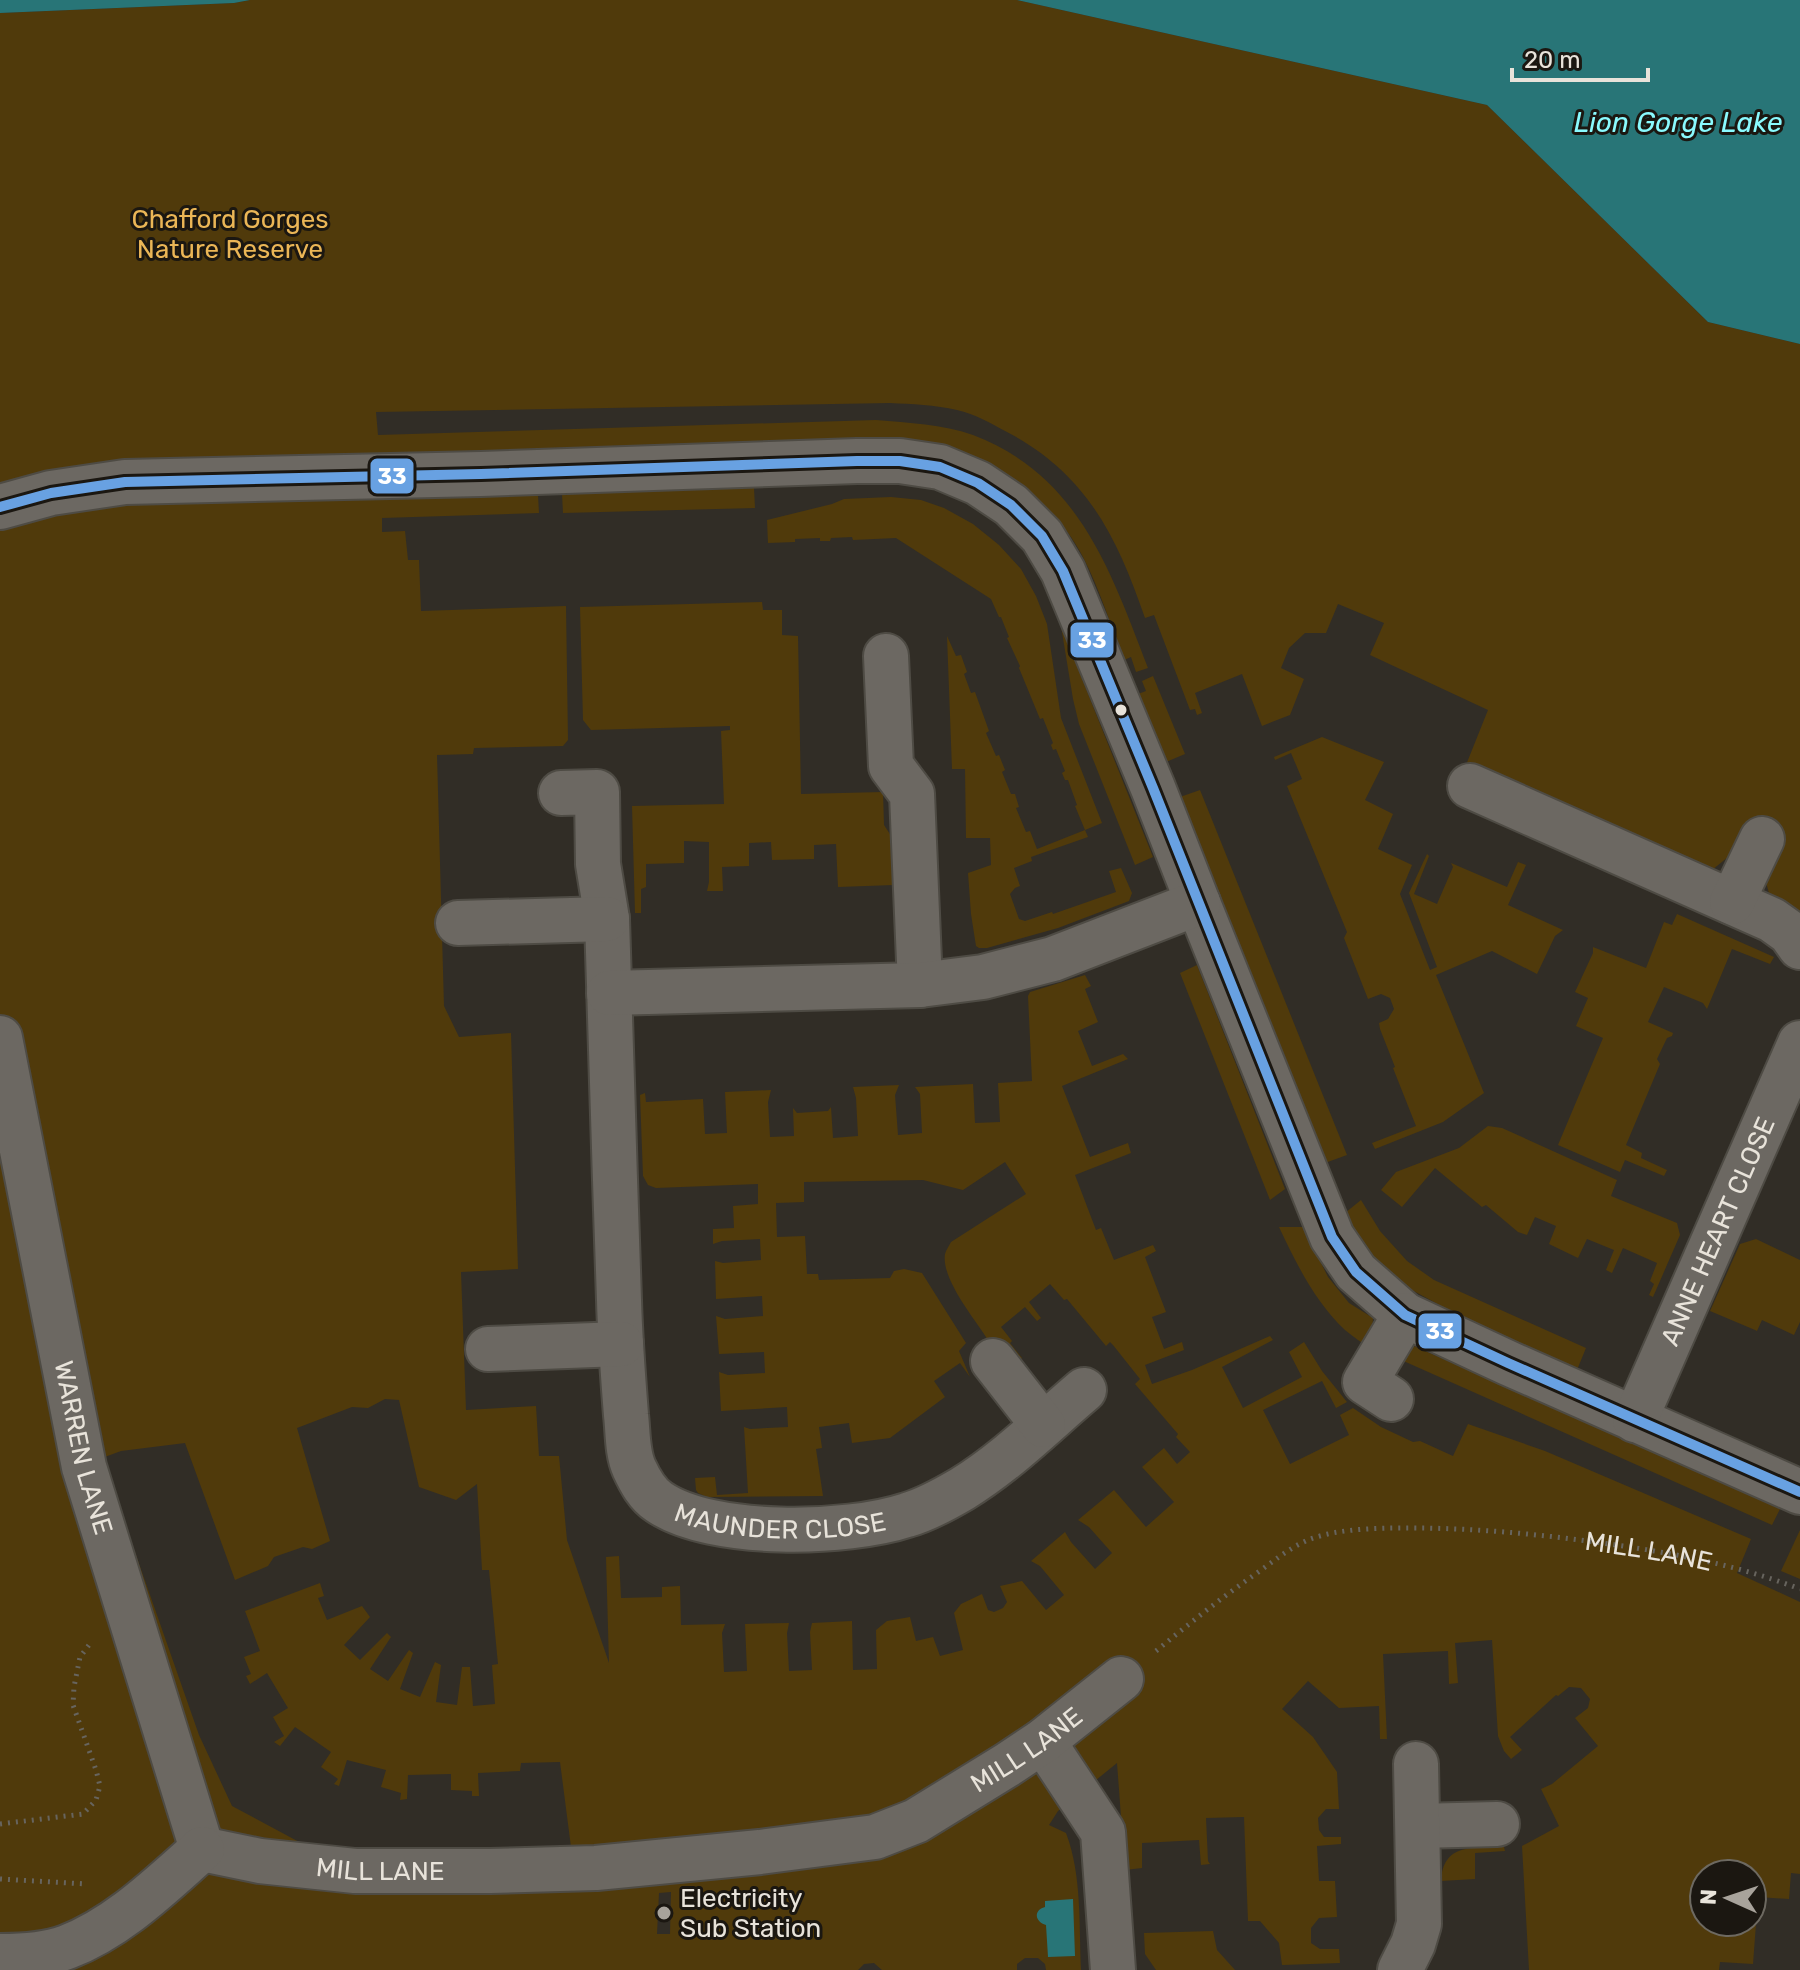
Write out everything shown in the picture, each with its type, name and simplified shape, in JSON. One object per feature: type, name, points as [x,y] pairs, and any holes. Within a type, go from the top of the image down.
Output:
[{"type":"street","points":[[0,507],[51,493],[125,482],[857,461],[900,461],[940,467],[978,483],[1011,505],[1042,536],[1063,571],[1332,1237],[1356,1272],[1405,1315],[1800,1492]]},
{"type":"street","points":[[886,656],[891,766],[912,794],[920,985]]},
{"type":"street","points":[[1470,786],[1772,920],[1790,933],[1800,947]]},
{"type":"street","name":"MAUNDER CLOSE","points":[[561,793],[597,792],[598,864],[607,919],[621,1344],[629,1453],[647,1492],[679,1513],[717,1524],[766,1529],[859,1526],[908,1515],[961,1490],[1003,1459],[1084,1390]]},
{"type":"street","points":[[1732,902],[1762,839]]},
{"type":"street","points":[[609,993],[920,985],[983,977],[1053,959],[1198,903]]},
{"type":"street","points":[[458,923],[607,919]]},
{"type":"street","name":"WARREN LANE","points":[[0,1038],[84,1467],[202,1849]]},
{"type":"street","name":"ANNE HEART CLOSE","points":[[1635,1420],[1800,1043]]},
{"type":"street","points":[[1391,1399],[1365,1382],[1405,1315]]},
{"type":"street","points":[[488,1349],[621,1344]]},
{"type":"street","points":[[993,1361],[1043,1425]]},
{"type":"street","name":"MILL LANE","points":[[202,1849],[260,1861],[355,1871],[398,1872],[596,1868],[875,1837],[916,1821],[1007,1765],[1043,1741],[1121,1679]]},
{"type":"street","points":[[1043,1741],[1103,1832],[1113,1970]]},
{"type":"street","points":[[1400,1970],[1419,1924],[1416,1764]]},
{"type":"street","points":[[1418,1826],[1497,1824]]},
{"type":"street","points":[[0,1956],[28,1956],[67,1947],[112,1923],[149,1896],[202,1849]]},
{"type":"path","name":"MILL LANE","points":[[1121,1679],[1222,1597],[1293,1547],[1312,1538],[1350,1531],[1444,1529],[1557,1536],[1668,1553],[1765,1576],[1800,1589]]},
{"type":"path","points":[[0,1824],[83,1814],[96,1800],[100,1786],[73,1705],[80,1657],[97,1634]]},
{"type":"path","points":[[0,1879],[95,1884]]},
{"type":"green space","name":"Chafford Gorges Nature Reserve","points":[[250,0],[1017,0],[1487,105],[1708,322],[1800,344],[1800,918],[1770,897],[1763,871],[1733,853],[1712,870],[1466,765],[1488,710],[1370,655],[1384,623],[1338,604],[1326,633],[1305,633],[1289,648],[1281,668],[1304,679],[1290,715],[1262,726],[1242,674],[1195,693],[1202,713],[1197,715],[1195,709],[1190,710],[1154,615],[1145,618],[1123,561],[1096,510],[1058,467],[1035,449],[970,414],[940,407],[890,403],[376,412],[378,435],[876,420],[961,431],[1009,453],[1040,475],[1065,501],[1104,563],[1148,668],[1136,672],[1131,657],[1124,660],[1083,557],[1058,520],[1042,503],[1004,474],[984,462],[942,446],[876,437],[378,454],[381,498],[538,495],[539,513],[382,518],[382,532],[405,531],[408,560],[419,560],[421,611],[566,606],[568,740],[563,746],[474,748],[473,754],[437,755],[444,1006],[459,1037],[511,1033],[518,1269],[461,1272],[466,1410],[536,1406],[539,1456],[559,1456],[567,1540],[609,1663],[606,1557],[619,1556],[621,1598],[662,1597],[662,1587],[680,1586],[681,1625],[725,1624],[722,1633],[724,1672],[747,1671],[745,1624],[789,1623],[789,1671],[812,1670],[812,1623],[852,1621],[853,1670],[877,1669],[876,1630],[887,1621],[910,1617],[916,1641],[933,1637],[940,1656],[963,1650],[954,1613],[961,1604],[982,1594],[988,1610],[994,1612],[1003,1608],[1007,1602],[1000,1586],[1022,1581],[1046,1610],[1064,1595],[1040,1566],[1031,1561],[1065,1532],[1095,1569],[1112,1553],[1089,1527],[1078,1520],[1114,1490],[1146,1527],[1174,1502],[1142,1467],[1164,1448],[1177,1464],[1190,1452],[1135,1384],[1140,1379],[1113,1345],[1110,1342],[1106,1346],[1067,1299],[1064,1300],[1050,1284],[1029,1302],[1041,1318],[1037,1321],[1025,1307],[1001,1327],[1022,1358],[1018,1361],[998,1338],[988,1340],[953,1287],[945,1264],[945,1254],[951,1242],[1026,1194],[1005,1162],[963,1190],[923,1180],[804,1182],[804,1202],[776,1203],[777,1237],[805,1236],[807,1274],[818,1274],[819,1280],[890,1278],[894,1271],[904,1269],[922,1273],[966,1343],[959,1351],[970,1377],[960,1363],[934,1381],[945,1397],[890,1438],[852,1443],[849,1423],[819,1427],[822,1448],[816,1449],[823,1496],[707,1497],[696,1490],[695,1478],[715,1477],[717,1495],[748,1493],[744,1427],[788,1427],[787,1407],[721,1411],[719,1372],[728,1375],[765,1373],[764,1352],[719,1354],[716,1316],[725,1319],[763,1316],[762,1296],[716,1299],[715,1261],[761,1260],[760,1239],[713,1244],[713,1229],[734,1228],[733,1206],[758,1204],[758,1184],[656,1188],[648,1185],[643,1176],[640,1095],[645,1093],[646,1102],[703,1099],[705,1134],[727,1133],[725,1092],[771,1090],[768,1102],[770,1137],[794,1136],[793,1108],[797,1113],[828,1111],[831,1107],[833,1138],[858,1136],[853,1087],[899,1085],[895,1095],[898,1135],[922,1133],[920,1094],[915,1087],[973,1084],[975,1123],[1000,1122],[998,1083],[1032,1081],[1030,992],[1085,975],[1091,986],[1085,989],[1098,1022],[1078,1031],[1092,1066],[1123,1054],[1128,1059],[1062,1086],[1090,1157],[1128,1143],[1131,1153],[1075,1175],[1096,1230],[1101,1228],[1114,1260],[1153,1245],[1156,1251],[1145,1257],[1166,1312],[1152,1317],[1164,1349],[1182,1342],[1184,1350],[1145,1365],[1152,1384],[1270,1336],[1273,1340],[1222,1367],[1243,1408],[1302,1377],[1289,1352],[1304,1342],[1347,1402],[1336,1408],[1322,1381],[1263,1410],[1290,1464],[1349,1435],[1340,1415],[1353,1408],[1381,1427],[1453,1456],[1468,1424],[1545,1451],[1751,1539],[1737,1573],[1800,1602],[1800,1874],[1791,1873],[1789,1899],[1768,1898],[1768,1858],[1688,1858],[1688,1938],[1755,1938],[1753,1964],[1720,1962],[1719,1970],[1529,1970],[1522,1846],[1559,1826],[1541,1789],[1552,1784],[1598,1746],[1575,1718],[1588,1708],[1590,1699],[1581,1688],[1569,1687],[1510,1737],[1522,1750],[1511,1759],[1498,1736],[1492,1640],[1455,1643],[1458,1683],[1449,1684],[1448,1651],[1383,1654],[1387,1739],[1380,1739],[1379,1706],[1339,1708],[1308,1681],[1282,1709],[1313,1737],[1337,1772],[1339,1809],[1326,1809],[1318,1818],[1319,1830],[1324,1837],[1341,1837],[1341,1844],[1317,1846],[1319,1881],[1335,1881],[1337,1917],[1319,1918],[1311,1928],[1311,1943],[1320,1949],[1339,1949],[1340,1963],[1282,1965],[1279,1943],[1260,1921],[1248,1921],[1244,1817],[1206,1818],[1210,1864],[1201,1865],[1199,1840],[1142,1843],[1142,1868],[1125,1870],[1117,1763],[1058,1811],[1049,1825],[1066,1833],[1075,1866],[1081,1970],[1046,1970],[1045,1964],[1038,1958],[1025,1958],[1017,1964],[1017,1970],[882,1970],[874,1963],[864,1964],[858,1970],[0,1970],[0,13]],"holes":[[[385,1399],[399,1400],[419,1487],[456,1500],[477,1484],[482,1570],[489,1570],[498,1664],[492,1665],[495,1704],[473,1706],[470,1667],[462,1667],[457,1705],[436,1702],[441,1665],[435,1662],[420,1697],[400,1689],[413,1653],[409,1650],[388,1681],[370,1669],[391,1637],[387,1633],[360,1660],[344,1645],[370,1617],[362,1606],[327,1620],[318,1598],[324,1596],[320,1583],[245,1611],[260,1651],[244,1657],[251,1674],[246,1676],[250,1684],[267,1673],[288,1708],[273,1717],[284,1736],[274,1742],[280,1746],[295,1727],[331,1752],[321,1767],[338,1779],[334,1784],[339,1786],[347,1760],[386,1770],[381,1787],[401,1793],[400,1800],[407,1799],[408,1775],[451,1774],[451,1790],[472,1791],[472,1796],[479,1796],[478,1773],[520,1771],[521,1763],[560,1762],[571,1847],[353,1854],[301,1843],[232,1806],[199,1735],[102,1458],[121,1451],[185,1443],[235,1580],[268,1566],[274,1557],[303,1547],[312,1549],[330,1541],[297,1428],[352,1407],[368,1408]],[[671,1892],[670,1934],[657,1934],[659,1893]]]},
{"type":"green space","points":[[754,488],[755,508],[563,513],[562,494]]},
{"type":"green space","points":[[891,497],[921,500],[973,524],[999,545],[1021,569],[1047,624],[1061,718],[1102,823],[1085,830],[1068,780],[1062,773],[1065,771],[1056,749],[1053,750],[1043,718],[1040,719],[1001,617],[991,599],[896,538],[853,540],[852,537],[820,541],[820,538],[768,543],[767,520],[844,499]]},
{"type":"green space","points":[[762,602],[763,610],[782,610],[782,635],[798,636],[801,794],[883,792],[884,825],[901,851],[894,885],[838,887],[836,844],[814,845],[814,859],[772,860],[771,842],[749,843],[749,866],[722,867],[723,891],[707,891],[709,842],[684,841],[684,863],[646,864],[646,887],[641,889],[641,913],[635,913],[632,806],[724,804],[721,731],[730,730],[730,726],[591,730],[583,720],[580,607]]},
{"type":"green space","points":[[1061,626],[1153,857],[1135,865],[1079,724]]},
{"type":"green space","points":[[947,636],[956,656],[961,655],[971,693],[975,692],[989,731],[986,733],[996,756],[999,755],[1011,794],[1015,794],[1019,807],[1016,808],[1026,832],[1030,831],[1037,849],[1085,830],[1088,837],[1031,857],[1032,861],[1014,868],[1020,886],[1010,894],[1019,919],[1025,921],[1053,914],[1116,892],[1109,871],[1121,868],[1132,893],[1129,901],[1058,928],[987,948],[976,946],[968,873],[991,865],[990,838],[966,838],[965,769],[952,769]]},
{"type":"green space","points":[[1153,676],[1185,754],[1166,762],[1138,694],[1146,691],[1142,681]]},
{"type":"green space","points":[[1322,737],[1384,762],[1365,800],[1393,814],[1378,849],[1412,865],[1400,894],[1430,970],[1437,967],[1409,893],[1427,854],[1429,856],[1414,894],[1437,904],[1453,867],[1451,863],[1507,887],[1518,862],[1526,865],[1508,905],[1563,930],[1555,936],[1537,974],[1492,951],[1436,975],[1484,1093],[1443,1122],[1375,1149],[1372,1143],[1416,1126],[1380,1029],[1379,1023],[1388,1019],[1394,1009],[1390,998],[1381,994],[1368,999],[1344,938],[1347,932],[1287,786],[1302,779],[1291,753],[1275,760],[1274,757]]},
{"type":"green space","points":[[1200,790],[1347,1155],[1325,1163],[1180,797]]},
{"type":"green space","points":[[1677,914],[1774,957],[1770,964],[1732,949],[1707,1009],[1703,1003],[1664,987],[1648,1022],[1673,1033],[1667,1038],[1657,1059],[1660,1064],[1626,1145],[1642,1153],[1641,1158],[1667,1170],[1664,1176],[1625,1160],[1620,1172],[1558,1145],[1603,1038],[1576,1026],[1588,998],[1575,992],[1593,947],[1646,968],[1664,922],[1672,925]]},
{"type":"green space","points":[[1197,965],[1285,1189],[1270,1200],[1180,973]]},
{"type":"green space","points":[[1488,1126],[1502,1128],[1617,1180],[1611,1196],[1677,1223],[1680,1235],[1653,1297],[1649,1295],[1654,1284],[1650,1281],[1657,1263],[1623,1248],[1612,1273],[1606,1270],[1614,1250],[1587,1239],[1578,1258],[1549,1244],[1556,1226],[1535,1217],[1527,1235],[1518,1232],[1435,1168],[1402,1207],[1381,1190],[1396,1172],[1459,1148]]},
{"type":"green space","points":[[1361,1200],[1380,1231],[1407,1261],[1434,1280],[1586,1348],[1577,1370],[1410,1289],[1377,1263],[1355,1233],[1345,1213]]},
{"type":"green space","points":[[1279,1227],[1303,1227],[1328,1277],[1349,1303],[1373,1318],[1371,1349],[1345,1330],[1324,1307],[1299,1268]]},
{"type":"green space","points":[[1756,1239],[1800,1260],[1800,1322],[1794,1335],[1762,1320],[1757,1331],[1710,1311],[1740,1244]]},
{"type":"green space","points":[[1405,1342],[1780,1509],[1772,1525],[1390,1355]]},
{"type":"green space","points":[[1800,1530],[1800,1579],[1781,1571]]},
{"type":"green space","points":[[1504,1847],[1505,1851],[1475,1853],[1475,1879],[1441,1881],[1443,1868],[1454,1853],[1472,1848]]},
{"type":"green space","points":[[1213,1931],[1217,1950],[1235,1970],[1156,1970],[1145,1954],[1144,1933]]},
{"type":"water","points":[[0,0],[250,0],[0,13]]},
{"type":"water","name":"Lion Gorge Lake","points":[[1017,0],[1800,0],[1800,344],[1708,322],[1487,105]]},
{"type":"water","points":[[1073,1899],[1075,1956],[1048,1957],[1046,1925],[1038,1919],[1037,1913],[1045,1907],[1045,1901]]},
{"type":"transit line","name":"33","points":[[0,507],[51,493],[125,482],[857,461],[900,461],[940,467],[978,483],[1011,505],[1042,536],[1063,571],[1332,1237],[1356,1272],[1405,1315],[1800,1492]]},
{"type":"place","name":"Electricity Sub Station","points":[[664,1913]]}]
